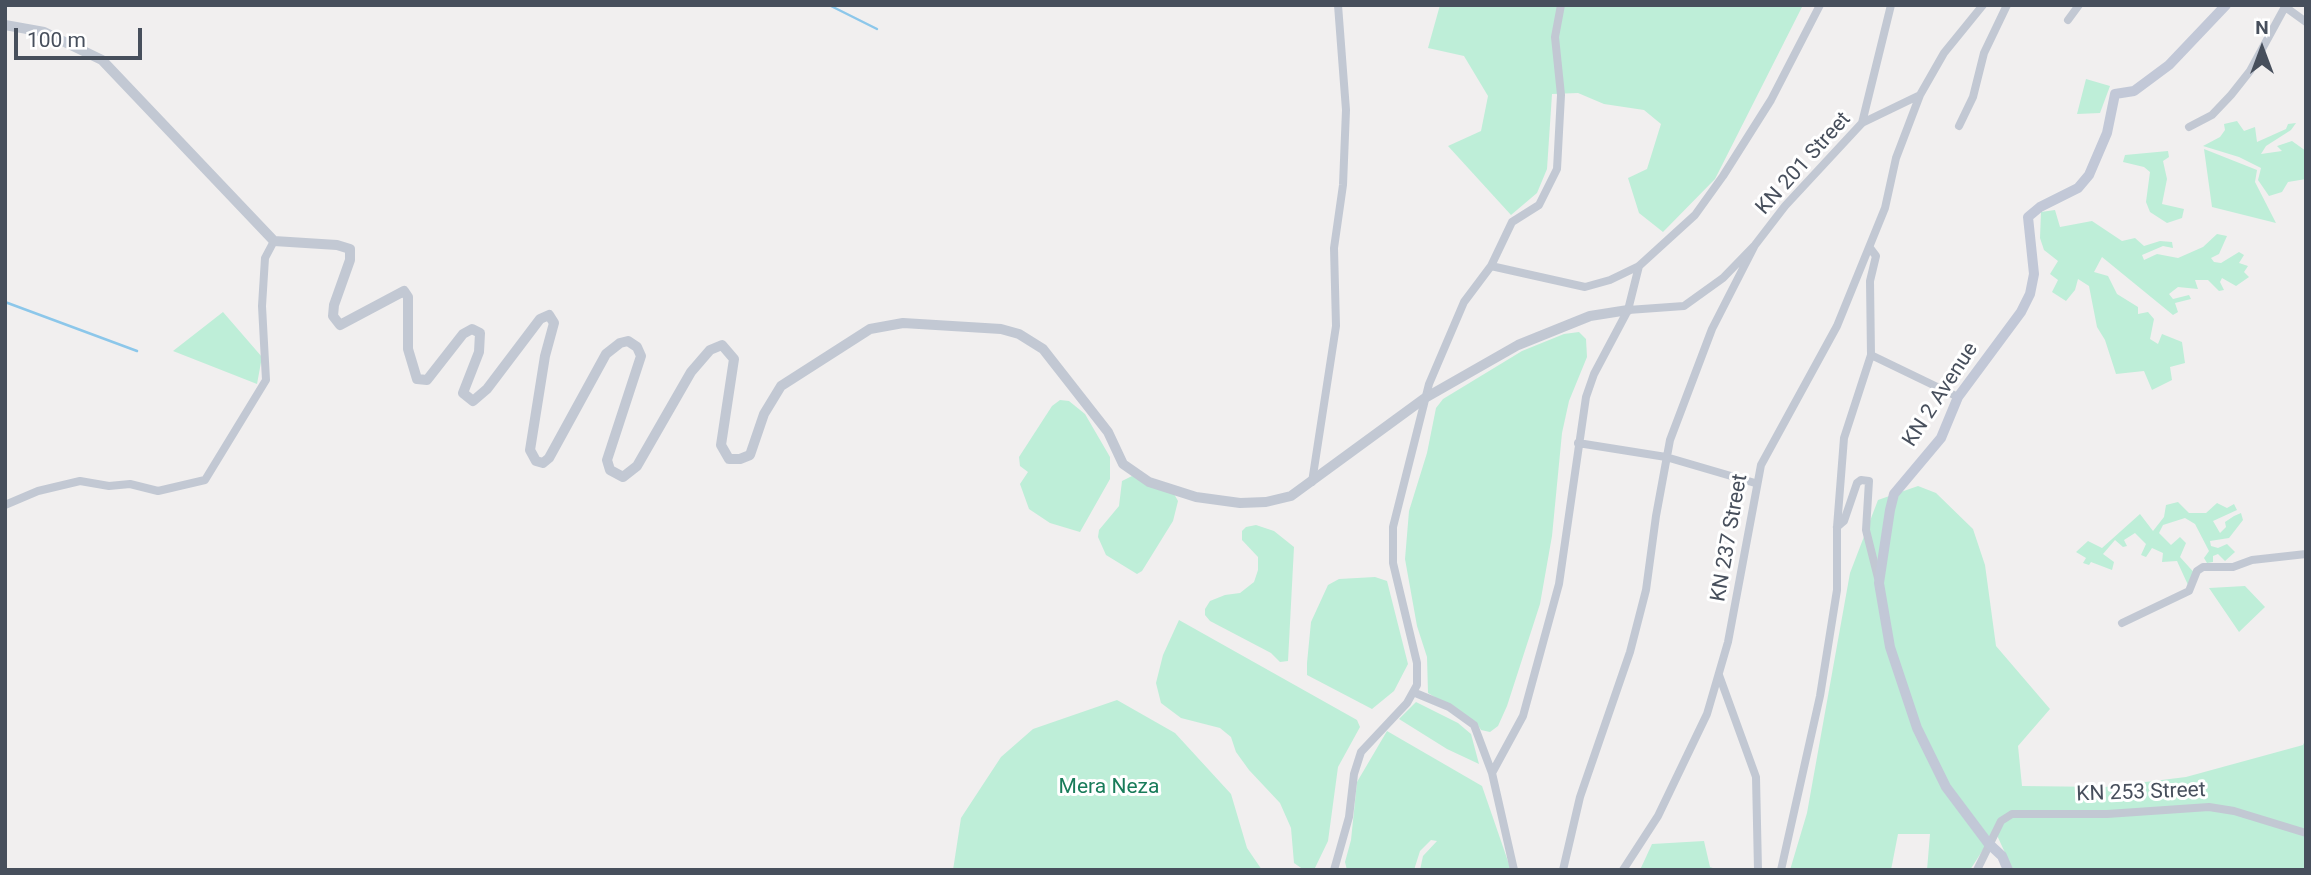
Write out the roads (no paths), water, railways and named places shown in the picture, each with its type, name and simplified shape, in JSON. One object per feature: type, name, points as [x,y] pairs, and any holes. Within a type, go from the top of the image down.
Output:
[{"type":"main road","name":"KN 2 Avenue","points":[[2008,870],[2002,856],[1988,843],[1945,787],[1917,728],[1890,647],[1879,583],[1894,494],[1941,438],[1958,397],[2021,312],[2031,294],[2033,263],[2028,217],[2040,207],[2058,201],[2078,188],[2089,175],[2106,133],[2115,94],[2134,91],[2169,65],[2226,5]]},
{"type":"street","points":[[1312,482],[1336,326],[1334,248],[1343,185],[1346,110],[1338,5]]},
{"type":"street","points":[[1334,870],[1349,817],[1354,774],[1361,752],[1418,685],[1418,663],[1393,563],[1393,527],[1425,398],[1464,302],[1491,265],[1512,222],[1539,205],[1557,169],[1561,95],[1555,37],[1561,5]]},
{"type":"street","points":[[1491,265],[1585,287],[1610,280],[1639,266],[1695,215],[1723,176],[1771,100],[1821,5]]},
{"type":"street","points":[[1862,122],[1891,5]]},
{"type":"street","points":[[1920,95],[1944,52],[1983,5]]},
{"type":"street","points":[[1959,126],[1973,97],[1984,53],[2007,5]]},
{"type":"street","points":[[2068,20],[2079,5]]},
{"type":"street","points":[[2287,5],[2288,9],[2306,22]]},
{"type":"street","points":[[2189,127],[2212,115],[2231,95],[2250,71],[2287,5]]},
{"type":"street","points":[[5,24],[44,32],[102,60],[274,241],[350,248],[350,260],[334,305],[333,316],[340,325],[404,291],[408,297],[408,349],[418,379],[427,380],[463,334],[472,329],[480,332],[479,352],[463,387],[463,393],[472,401],[487,389],[540,319],[549,315],[554,323],[545,356],[530,450],[536,461],[543,463],[550,458],[606,354],[620,342],[628,341],[637,348],[641,356],[607,460],[607,467],[622,477],[637,466],[691,372],[710,350],[722,345],[734,359],[721,445],[729,458],[740,459],[750,455],[764,414],[782,386],[870,329],[903,323],[1001,329],[1019,334],[1043,349],[1108,432],[1123,464],[1149,482],[1196,497],[1240,503],[1266,502],[1290,496],[1425,398],[1546,333],[1590,316],[1628,310]]},
{"type":"street","name":"KN 201 Street","points":[[1628,310],[1684,306],[1723,278],[1755,245],[1801,187],[1862,122],[1920,95]]},
{"type":"street","name":"KN 237 Street","points":[[1622,870],[1674,785],[1707,714],[1719,676],[1739,589],[1755,483],[1776,433],[1803,391],[1837,326],[1885,208],[1896,158],[1920,95]]},
{"type":"street","points":[[5,505],[38,491],[80,481],[109,486],[132,484],[158,491],[197,483],[207,477],[266,380],[262,306],[265,258],[274,241]]},
{"type":"street","points":[[1563,870],[1580,797],[1630,652],[1646,590],[1666,457],[1712,329],[1755,245]]},
{"type":"street","points":[[1781,870],[1820,696],[1837,590],[1837,527],[1844,438],[1871,355],[1870,282],[1876,256],[1870,248]]},
{"type":"street","points":[[1492,773],[1523,716],[1559,584],[1578,443],[1594,374],[1628,310],[1639,266]]},
{"type":"street","points":[[1871,355],[1958,397]]},
{"type":"street","points":[[1578,443],[1666,457],[1755,483]]},
{"type":"street","points":[[1837,527],[1844,521],[1857,484],[1861,480],[1869,481],[1866,530],[1879,583]]},
{"type":"street","points":[[2122,623],[2189,591],[2197,571],[2203,567],[2233,567],[2252,560],[2306,554]]},
{"type":"street","points":[[1719,676],[1756,777],[1758,870]]},
{"type":"street","points":[[1413,692],[1449,707],[1474,725],[1492,773],[1514,870]]},
{"type":"street","name":"KN 253 Street","points":[[1977,870],[2001,821],[2012,814],[2107,814],[2209,807],[2234,811],[2306,833]]},
{"type":"waterway","points":[[829,5],[877,29]]},
{"type":"waterway","points":[[5,302],[137,351]]},
{"type":"park label","name":"Mera Neza","points":[[1109,788]]}]
